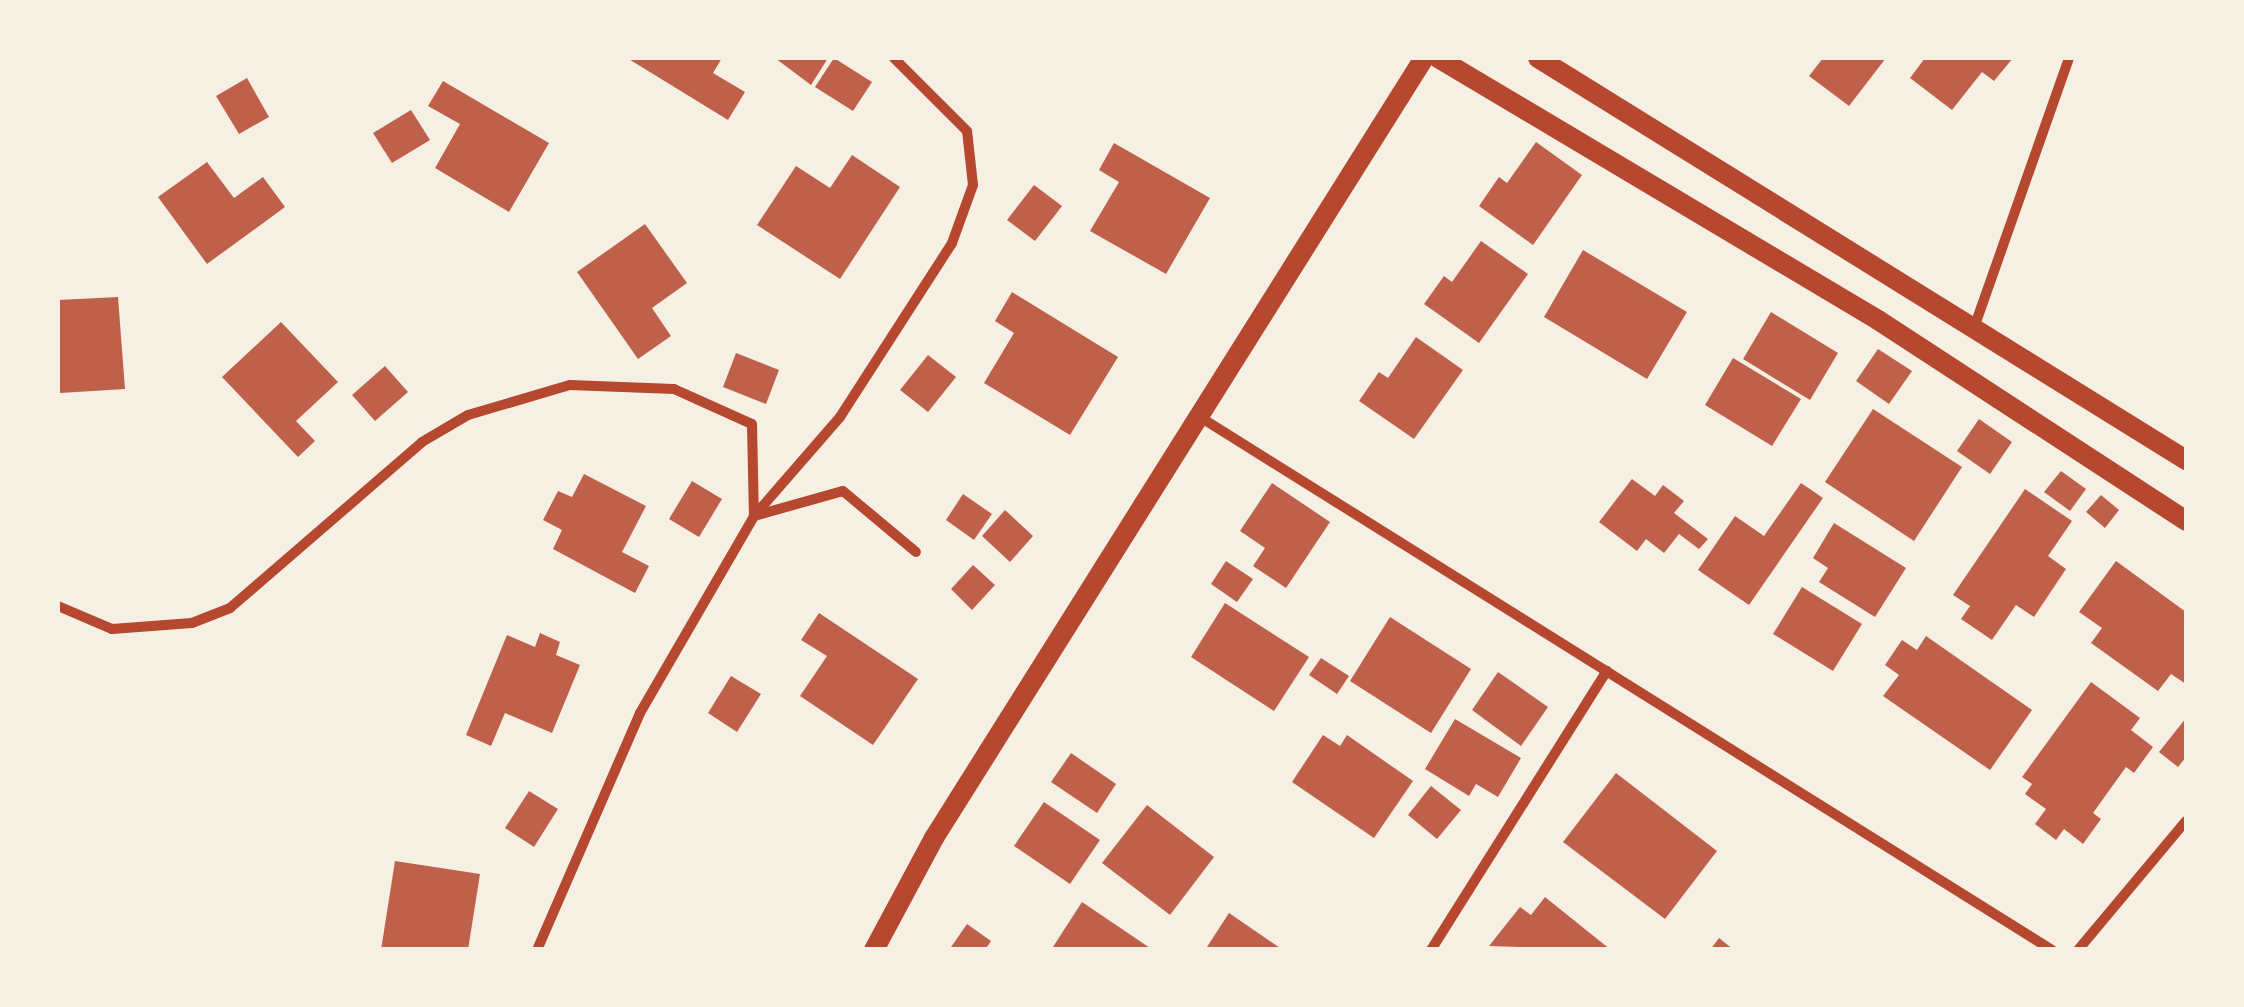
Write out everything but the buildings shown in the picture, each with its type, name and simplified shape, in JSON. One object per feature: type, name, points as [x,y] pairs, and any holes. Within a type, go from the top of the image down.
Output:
[{"type":"main road","points":[[874,950],[934,838],[1424,58]]},
{"type":"main road","points":[[1438,58],[1895,331],[2186,521]]},
{"type":"main road","points":[[1538,58],[1975,325],[2186,460]]},
{"type":"street","points":[[538,950],[640,713],[754,516],[840,418],[952,243],[973,186],[967,131],[894,58]]},
{"type":"street","points":[[1975,325],[2069,58]]},
{"type":"street","points":[[58,606],[112,629],[192,623],[230,608],[422,442],[468,416],[570,385],[674,389],[752,424],[754,516]]},
{"type":"street","points":[[1200,417],[2052,950]]},
{"type":"street","points":[[754,516],[843,491],[916,552]]},
{"type":"street","points":[[1431,950],[1607,671]]},
{"type":"street","points":[[2078,950],[2186,822]]}]
